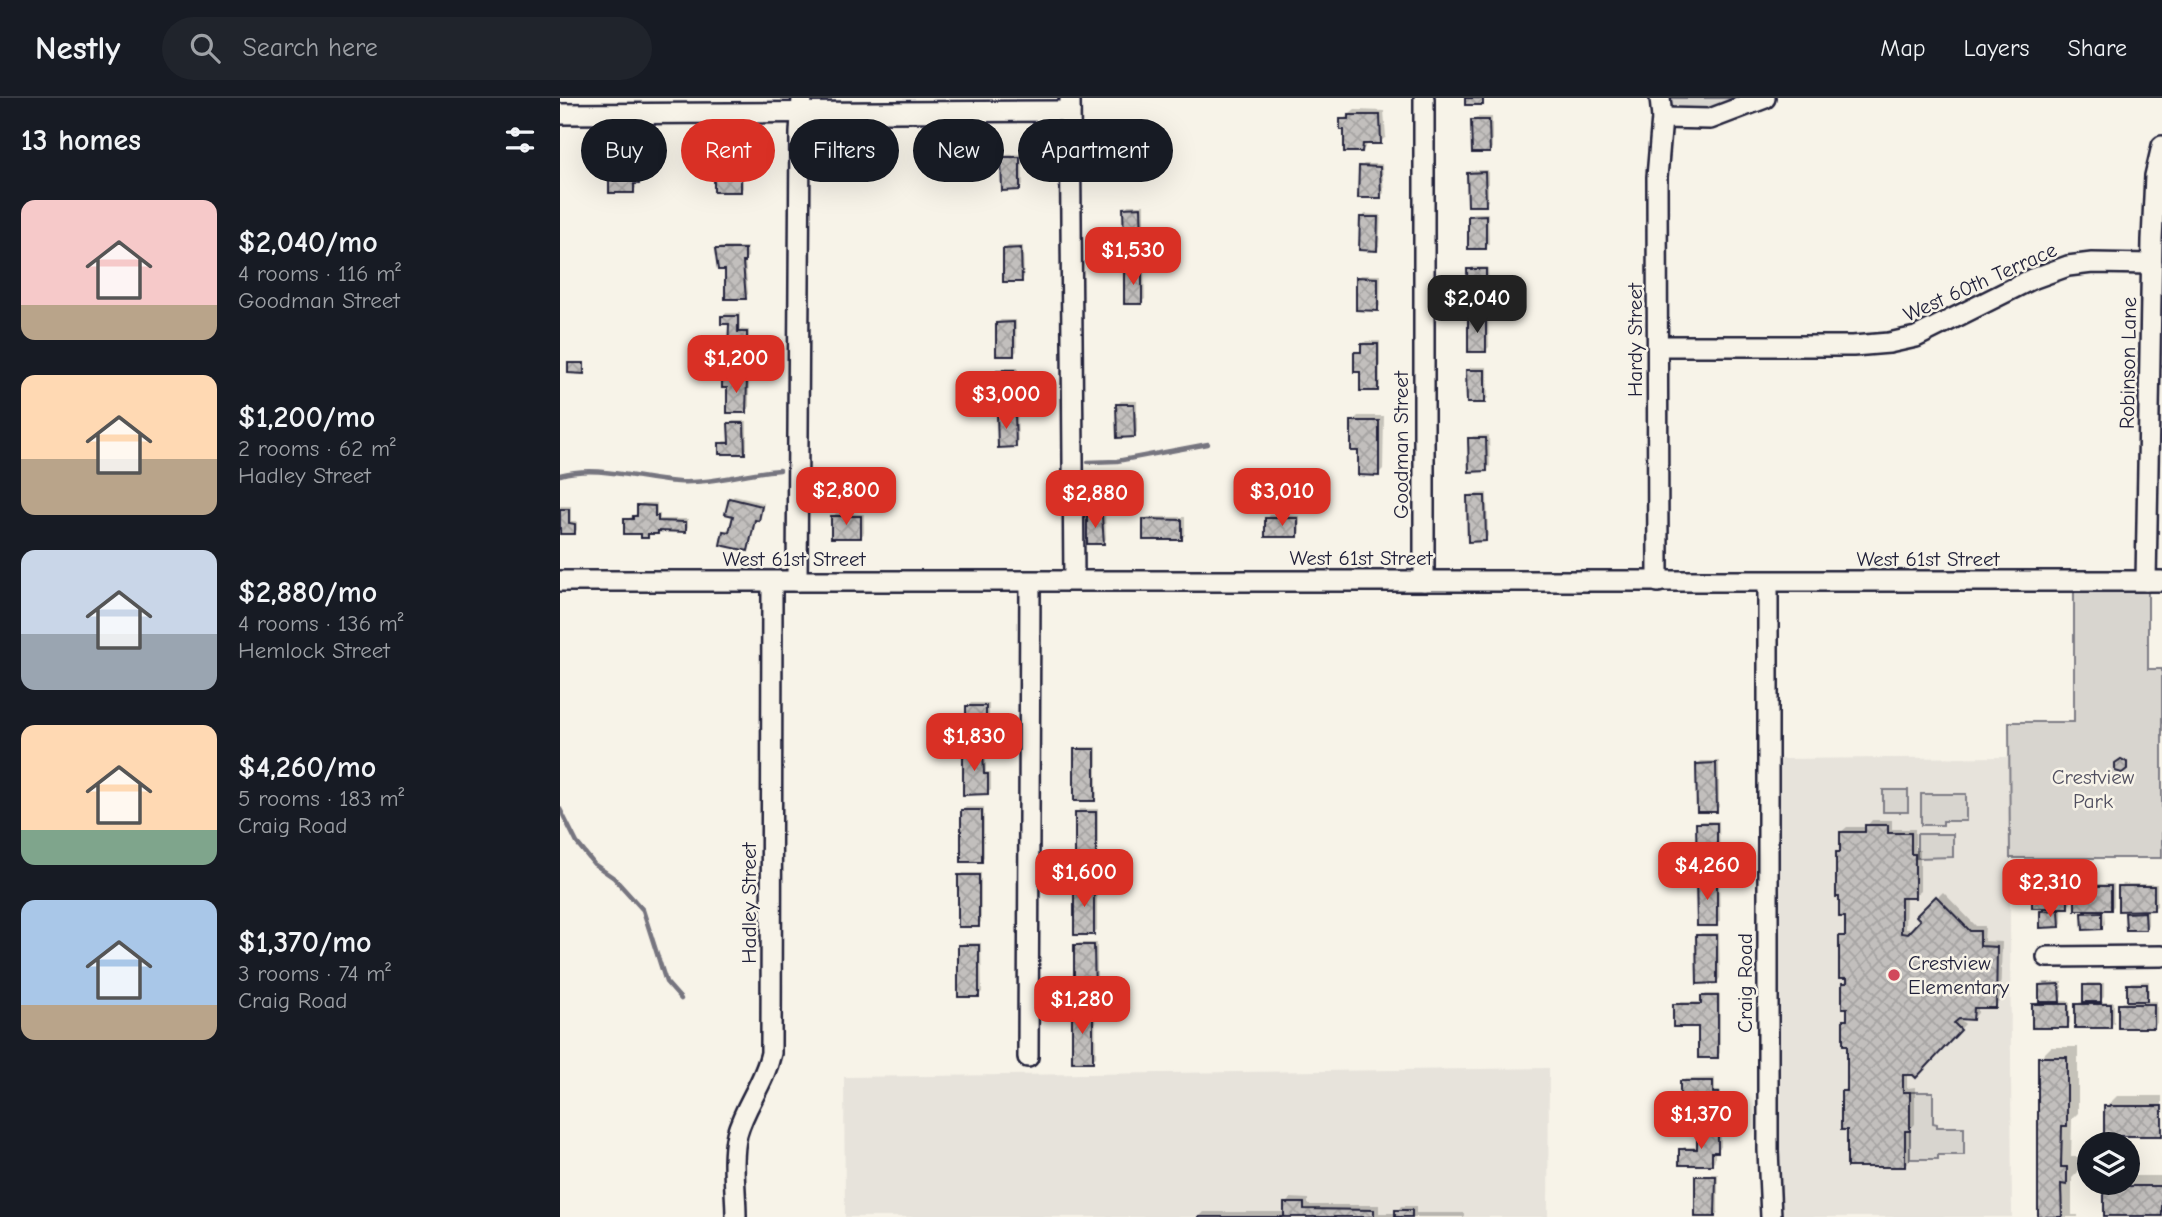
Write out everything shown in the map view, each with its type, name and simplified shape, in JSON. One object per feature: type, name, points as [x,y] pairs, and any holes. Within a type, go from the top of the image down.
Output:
[{"type":"street","name":"Goodman Street","points":[[1424,98],[1424,581]]},
{"type":"street","name":"Hardy Street","points":[[1658,582],[1657,177],[1662,118],[1660,98]]},
{"type":"street","points":[[1662,118],[1710,119],[1765,98]]},
{"type":"street","points":[[560,114],[802,106],[1070,104],[1074,580]]},
{"type":"street","points":[[797,581],[802,106]]},
{"type":"street","name":"Robinson Lane","points":[[2154,581],[2155,176],[2162,146]]},
{"type":"street","name":"West 60th Terrace","points":[[1658,345],[1889,344],[1927,332],[2032,279],[2068,266],[2156,261]]},
{"type":"street","name":"West 61st Street","points":[[560,581],[2154,581]]},
{"type":"street","name":"Hadley Street","points":[[736,1217],[737,1134],[766,1074],[771,1053],[772,582]]},
{"type":"street","points":[[1028,1057],[1030,582]]},
{"type":"street","name":"Craig Road","points":[[1769,582],[1770,1217]]},
{"type":"street","points":[[2047,957],[2162,956]]},
{"type":"shaded area","name":"Crestview Elementary","points":[[2009,757],[2012,1217],[1782,1217],[1778,1169],[1778,759]]},
{"type":"shaded area","points":[[1549,1068],[1548,1217],[845,1217],[844,1077]]},
{"type":"green space","points":[[1667,98],[1748,98],[1711,109],[1683,112],[1674,110]]},
{"type":"green space","name":"Crestview Park","points":[[2074,592],[2148,592],[2148,669],[2162,669],[2162,858],[2010,858],[2009,722],[2074,722]]},
{"type":"green space","points":[[1883,790],[1908,790],[1908,812],[1883,812]]},
{"type":"green space","points":[[1921,794],[1966,794],[1966,821],[1921,825]]},
{"type":"green space","points":[[1917,834],[1953,834],[1953,857],[1917,858]]},
{"type":"green space","points":[[1910,1092],[1933,1092],[1933,1123],[1937,1124],[1937,1127],[1964,1127],[1964,1155],[1910,1159]]},
{"type":"building","points":[[1465,98],[1483,98],[1483,105],[1465,105]]},
{"type":"building","points":[[1348,115],[1380,115],[1381,144],[1363,144],[1362,152],[1344,152],[1344,130],[1340,130],[1340,119],[1348,119]]},
{"type":"building","points":[[1471,120],[1489,120],[1490,153],[1472,153]]},
{"type":"building","points":[[1004,157],[1018,157],[1020,190],[1002,191]]},
{"type":"building","points":[[1359,166],[1380,167],[1381,198],[1358,198]]},
{"type":"building","points":[[1485,172],[1486,206],[1468,206],[1467,173]]},
{"type":"building","points":[[609,182],[639,182],[634,184],[634,193],[609,193]]},
{"type":"building","points":[[714,182],[741,182],[741,192],[714,192]]},
{"type":"building","points":[[1141,207],[1142,241],[1124,241],[1123,208]]},
{"type":"building","points":[[1486,215],[1486,249],[1468,249],[1468,216]]},
{"type":"building","points":[[1360,217],[1378,217],[1377,251],[1359,250]]},
{"type":"building","points":[[1021,248],[1022,282],[1003,282],[1003,249]]},
{"type":"building","points":[[715,249],[745,249],[743,262],[746,299],[725,299],[725,270],[718,270]]},
{"type":"building","points":[[1467,269],[1486,269],[1486,303],[1468,303]]},
{"type":"building","points":[[1142,270],[1142,304],[1124,304],[1124,271]]},
{"type":"building","points":[[1356,277],[1378,278],[1378,311],[1356,310]]},
{"type":"building","points":[[721,316],[738,316],[738,332],[747,332],[747,354],[739,354],[738,363],[715,363],[715,349],[728,349],[729,324],[721,324]]},
{"type":"building","points":[[1486,318],[1486,352],[1468,352],[1468,319]]},
{"type":"building","points":[[1014,322],[1014,356],[996,356],[996,323]]},
{"type":"building","points":[[1361,344],[1378,344],[1378,391],[1360,391],[1360,372],[1354,372],[1354,352],[1361,352]]},
{"type":"building","points":[[568,363],[584,363],[584,374],[568,373]]},
{"type":"building","points":[[997,370],[1015,370],[1016,404],[998,404]]},
{"type":"building","points":[[1466,370],[1485,370],[1485,403],[1467,403]]},
{"type":"building","points":[[722,379],[747,379],[746,413],[727,413],[727,388],[722,388]]},
{"type":"building","points":[[1116,404],[1134,404],[1135,437],[1117,438]]},
{"type":"building","points":[[997,414],[1015,414],[1016,447],[998,448]]},
{"type":"building","points":[[1351,421],[1379,421],[1379,476],[1358,475],[1358,451],[1351,451]]},
{"type":"building","points":[[728,423],[744,423],[745,454],[719,454],[719,443],[729,443]]},
{"type":"building","points":[[1468,438],[1486,438],[1487,471],[1469,472]]},
{"type":"building","points":[[1467,496],[1485,496],[1486,541],[1468,542]]},
{"type":"building","points":[[729,498],[762,506],[759,521],[755,520],[748,551],[720,545],[723,531],[729,532],[733,516],[725,514]]},
{"type":"building","points":[[637,505],[655,506],[658,521],[686,522],[686,532],[658,531],[658,534],[648,534],[648,538],[641,538],[641,534],[624,534],[624,519],[637,516]]},
{"type":"building","points":[[560,509],[569,509],[569,523],[575,524],[575,534],[560,534]]},
{"type":"building","points":[[831,516],[861,516],[861,538],[831,538]]},
{"type":"building","points":[[1087,516],[1102,516],[1104,544],[1087,544]]},
{"type":"building","points":[[1265,518],[1298,518],[1298,537],[1265,537]]},
{"type":"building","points":[[1143,519],[1182,520],[1182,540],[1143,540]]},
{"type":"building","points":[[966,706],[986,706],[986,741],[966,741]]},
{"type":"building","points":[[1074,749],[1095,749],[1095,801],[1074,801]]},
{"type":"building","points":[[963,750],[983,750],[984,774],[988,774],[988,794],[963,795]]},
{"type":"building","points":[[2121,759],[2127,762],[2127,769],[2122,773],[2115,771],[2115,763]]},
{"type":"building","points":[[1716,763],[1717,812],[1697,812],[1696,764]]},
{"type":"building","points":[[961,810],[982,810],[982,862],[961,862]]},
{"type":"building","points":[[1075,812],[1096,812],[1096,864],[1075,864]]},
{"type":"building","points":[[1696,823],[1717,823],[1717,869],[1697,869]]},
{"type":"building","name":"Crestview Elementary","points":[[1865,825],[1888,825],[1888,833],[1911,833],[1911,854],[1915,854],[1915,898],[1901,898],[1901,933],[1907,934],[1920,920],[1916,916],[1936,896],[1970,931],[1980,931],[1980,946],[1997,947],[1996,1008],[1974,1008],[1973,1020],[1959,1019],[1954,1023],[1961,1030],[1916,1078],[1913,1075],[1903,1075],[1903,1092],[1910,1092],[1910,1131],[1905,1131],[1905,1167],[1847,1167],[1847,1130],[1841,1130],[1841,1091],[1847,1091],[1847,1045],[1843,1045],[1843,1020],[1847,1020],[1847,1008],[1842,1008],[1842,983],[1847,983],[1847,978],[1839,978],[1839,936],[1845,936],[1845,917],[1839,917],[1839,897],[1836,897],[1836,852],[1840,852],[1840,832],[1865,832]]},
{"type":"building","points":[[958,875],[979,875],[979,927],[958,927]]},
{"type":"building","points":[[1696,878],[1717,878],[1717,926],[1697,926]]},
{"type":"building","points":[[1074,883],[1094,883],[1094,935],[1074,935]]},
{"type":"building","points":[[2032,883],[2068,883],[2068,908],[2032,908]]},
{"type":"building","points":[[2075,886],[2111,886],[2111,910],[2075,910]]},
{"type":"building","points":[[2118,886],[2154,886],[2154,910],[2118,911]]},
{"type":"building","points":[[2059,910],[2060,927],[2040,928],[2040,911]]},
{"type":"building","points":[[2102,912],[2102,929],[2083,930],[2082,913]]},
{"type":"building","points":[[2145,912],[2146,930],[2126,930],[2125,913]]},
{"type":"building","points":[[1696,935],[1717,935],[1717,983],[1697,984]]},
{"type":"building","points":[[958,945],[979,945],[979,997],[958,997]]},
{"type":"building","points":[[1074,945],[1094,945],[1095,997],[1074,997]]},
{"type":"building","points":[[2059,984],[2060,1002],[2039,1002],[2039,985]]},
{"type":"building","points":[[2127,984],[2147,984],[2147,1001],[2127,1001]]},
{"type":"building","points":[[2083,985],[2101,985],[2101,1002],[2083,1002]]},
{"type":"building","points":[[1701,996],[1718,996],[1718,1058],[1698,1058],[1698,1027],[1673,1027],[1673,1004],[1701,1004]]},
{"type":"building","points":[[2032,1004],[2068,1004],[2068,1028],[2032,1028]]},
{"type":"building","points":[[2075,1004],[2111,1004],[2111,1028],[2075,1028]]},
{"type":"building","points":[[2118,1004],[2154,1004],[2154,1028],[2118,1028]]},
{"type":"building","points":[[1072,1010],[1093,1010],[1093,1062],[1072,1062]]},
{"type":"building","points":[[2038,1057],[2067,1057],[2067,1126],[2062,1126],[2061,1167],[2067,1167],[2067,1185],[2061,1184],[2062,1217],[2038,1217]]},
{"type":"building","points":[[1680,1081],[1713,1081],[1713,1093],[1719,1093],[1719,1113],[1698,1114],[1698,1097],[1680,1097]]},
{"type":"building","points":[[2104,1106],[2162,1106],[2162,1136],[2140,1136],[2140,1132],[2104,1132]]},
{"type":"building","points":[[1718,1132],[1718,1152],[1712,1152],[1712,1165],[1679,1165],[1679,1149],[1697,1149],[1697,1133]]},
{"type":"building","points":[[1695,1176],[1716,1176],[1715,1217],[1695,1217]]},
{"type":"building","points":[[2140,1186],[2162,1186],[2162,1216],[2104,1216],[2104,1195],[2140,1195]]},
{"type":"building","points":[[1284,1203],[1304,1203],[1304,1209],[1374,1210],[1374,1217],[1284,1217]]},
{"type":"building","points":[[1395,1210],[1412,1210],[1412,1217],[1395,1217]]},
{"type":"waterway","points":[[1088,462],[1117,461],[1208,444]]},
{"type":"waterway","points":[[560,475],[589,471],[691,482],[780,470]]},
{"type":"waterway","points":[[560,809],[577,843],[594,864],[614,878],[643,910],[666,982],[681,999]]},
{"type":"place","name":"Crestview Elementary","points":[[1894,975]]}]
